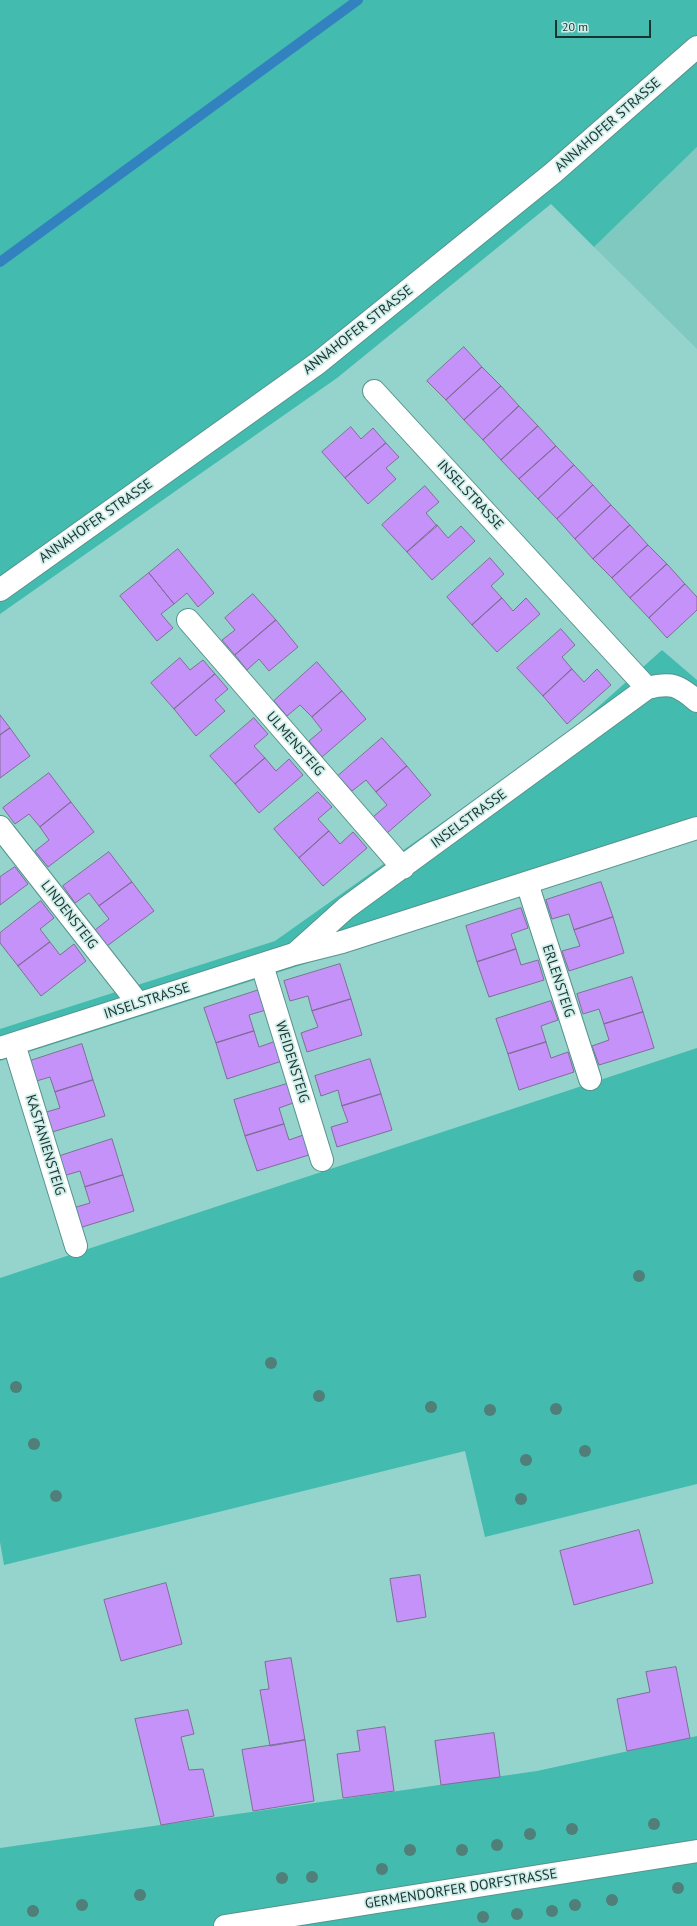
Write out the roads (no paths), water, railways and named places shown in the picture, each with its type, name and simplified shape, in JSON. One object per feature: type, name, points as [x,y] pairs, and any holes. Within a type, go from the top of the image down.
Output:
[{"type":"street","name":"ANNAHOFER STRASSE","points":[[0,590],[318,363],[553,173],[697,47]]},
{"type":"street","name":"INSELSTRASSE","points":[[374,391],[647,688]]},
{"type":"street","name":"ULMENSTEIG","points":[[188,620],[403,868]]},
{"type":"street","name":"INSELSTRASSE","points":[[294,954],[346,908],[403,868],[647,688],[665,684],[683,689],[697,701]]},
{"type":"street","name":"LINDENSTEIG","points":[[0,827],[138,1003]]},
{"type":"street","name":"INSELSTRASSE","points":[[7,1046],[294,954],[342,942],[697,828]]},
{"type":"street","name":"ERLENSTEIG","points":[[527,883],[590,1079]]},
{"type":"street","name":"WEIDENSTEIG","points":[[262,964],[322,1160]]},
{"type":"street","name":"KASTANIENSTEIG","points":[[7,1046],[76,1246]]},
{"type":"street","name":"GERMENDORFER DORFSTRASSE","points":[[225,1926],[697,1851]]},
{"type":"waterway","points":[[0,262],[358,0]]}]
